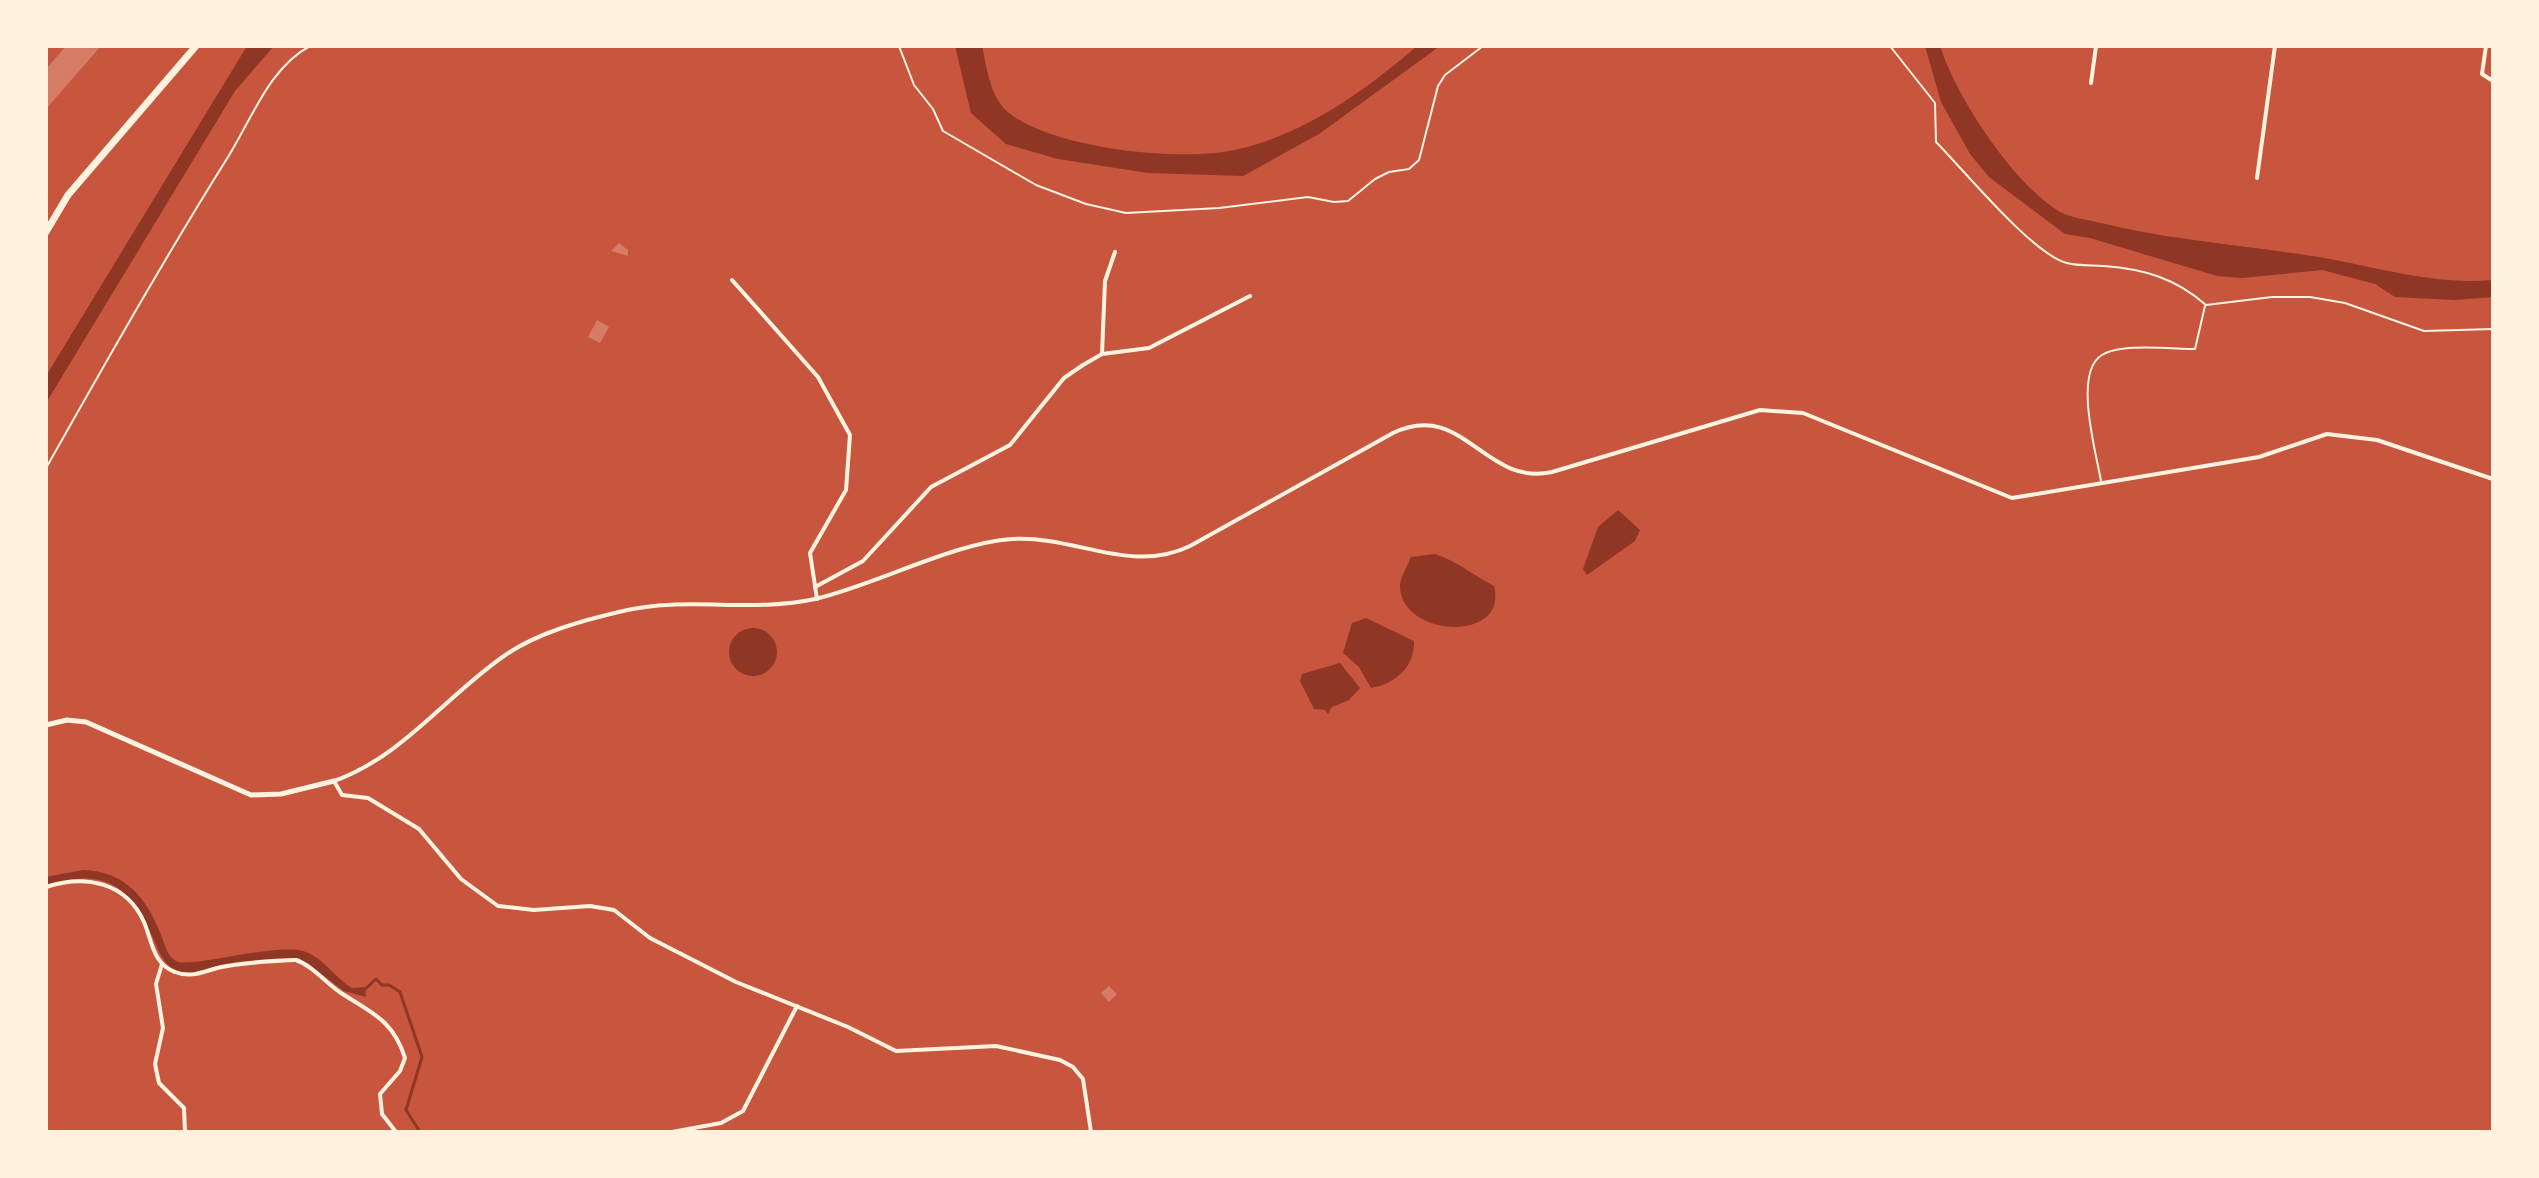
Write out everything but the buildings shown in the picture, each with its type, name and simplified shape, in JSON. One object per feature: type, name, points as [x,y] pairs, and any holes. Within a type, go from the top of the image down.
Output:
[{"type":"highway","points":[[46,232],[68,195],[196,46]]},
{"type":"street","points":[[2091,83],[2096,46]]},
{"type":"street","points":[[2257,178],[2275,46]]},
{"type":"street","points":[[2486,46],[2482,74],[2493,81]]},
{"type":"street","points":[[1102,354],[1105,281],[1115,252]]},
{"type":"street","points":[[732,280],[818,377],[850,435],[846,490],[810,553],[817,599]]},
{"type":"street","points":[[815,587],[863,561],[931,487],[1010,445],[1064,378],[1102,354],[1149,348],[1250,296]]},
{"type":"street","points":[[46,725],[67,720],[86,722],[251,795],[281,794],[334,781],[382,757],[505,655],[557,632],[650,606],[765,607],[817,599],[1002,540],[1037,540],[1136,558],[1163,556],[1190,546],[1393,433],[1419,424],[1450,429],[1508,470],[1535,475],[1760,410],[1776,410],[1803,413],[2012,498],[2259,457],[2327,434],[2377,440],[2493,479]]},
{"type":"street","points":[[334,781],[342,795],[368,798],[419,829],[461,879],[498,906],[539,910],[594,906],[614,910],[656,941],[736,982],[896,1051],[996,1046],[1060,1060],[1083,1079],[1091,1132]]},
{"type":"street","points":[[46,887],[88,881],[117,888],[135,907],[162,964],[174,972],[196,975],[222,967],[296,960],[342,994],[361,1002],[394,1031],[405,1058],[400,1071],[380,1094],[382,1114],[396,1132]]},
{"type":"street","points":[[162,964],[156,984],[163,1028],[155,1064],[159,1083],[184,1108],[185,1132]]},
{"type":"street","points":[[672,1132],[721,1123],[743,1111],[797,1006]]},
{"type":"lane","points":[[46,468],[186,221],[266,90],[294,57],[310,46]]},
{"type":"lane","points":[[899,46],[918,91],[933,109],[943,131],[955,136],[974,152],[1036,185],[1086,204],[1126,213],[1219,208],[1308,197],[1348,201],[1375,179],[1389,172],[1409,169],[1419,160],[1438,86],[1445,75],[1483,46]]},
{"type":"lane","points":[[1890,46],[1935,103],[1936,142],[2047,252],[2066,263],[2143,269],[2194,295],[2206,305],[2272,297],[2310,297],[2345,303],[2424,331],[2493,329]]},
{"type":"lane","points":[[2101,481],[2087,388],[2092,364],[2103,354],[2119,350],[2195,349],[2206,305]]},
{"type":"shaded area","points":[[247,46],[274,46],[235,91],[46,403],[46,376]]},
{"type":"shaded area","points":[[955,46],[982,46],[997,99],[1009,113],[1030,125],[1087,144],[1121,150],[1186,154],[1239,149],[1288,132],[1356,94],[1417,46],[1440,46],[1319,134],[1243,176],[1148,173],[1058,159],[1006,144],[971,113]]},
{"type":"shaded area","points":[[1925,46],[1940,46],[1959,90],[1989,138],[2024,182],[2064,214],[2153,234],[2312,256],[2425,277],[2493,280],[2493,297],[2455,300],[2395,297],[2375,284],[2322,270],[2242,278],[2217,276],[2090,238],[2065,234],[1989,177],[1970,154],[1941,102]]},
{"type":"shaded area","points":[[1618,510],[1640,530],[1635,541],[1587,575],[1583,569],[1598,527]]},
{"type":"shaded area","points":[[1435,554],[1494,586],[1494,604],[1486,617],[1471,625],[1453,627],[1434,624],[1417,616],[1405,603],[1400,583],[1411,557]]},
{"type":"shaded area","points":[[1366,618],[1414,641],[1411,659],[1402,673],[1388,683],[1371,688],[1359,667],[1343,653],[1352,623]]},
{"type":"shaded area","points":[[753,628],[770,635],[777,652],[770,669],[753,676],[736,669],[729,652],[736,635]]},
{"type":"shaded area","points":[[1340,663],[1360,688],[1349,700],[1332,707],[1328,714],[1325,710],[1314,709],[1300,681],[1302,674]]},
{"type":"shaded area","points":[[83,870],[111,875],[132,889],[149,909],[168,953],[176,961],[198,962],[272,950],[303,951],[316,957],[352,988],[365,987],[366,997],[344,991],[299,958],[219,965],[190,973],[177,971],[163,959],[136,907],[115,886],[86,879],[46,885],[46,877]]},
{"type":"waterway","points":[[362,992],[376,979],[382,985],[389,985],[400,992],[422,1057],[406,1110],[420,1132]]}]
